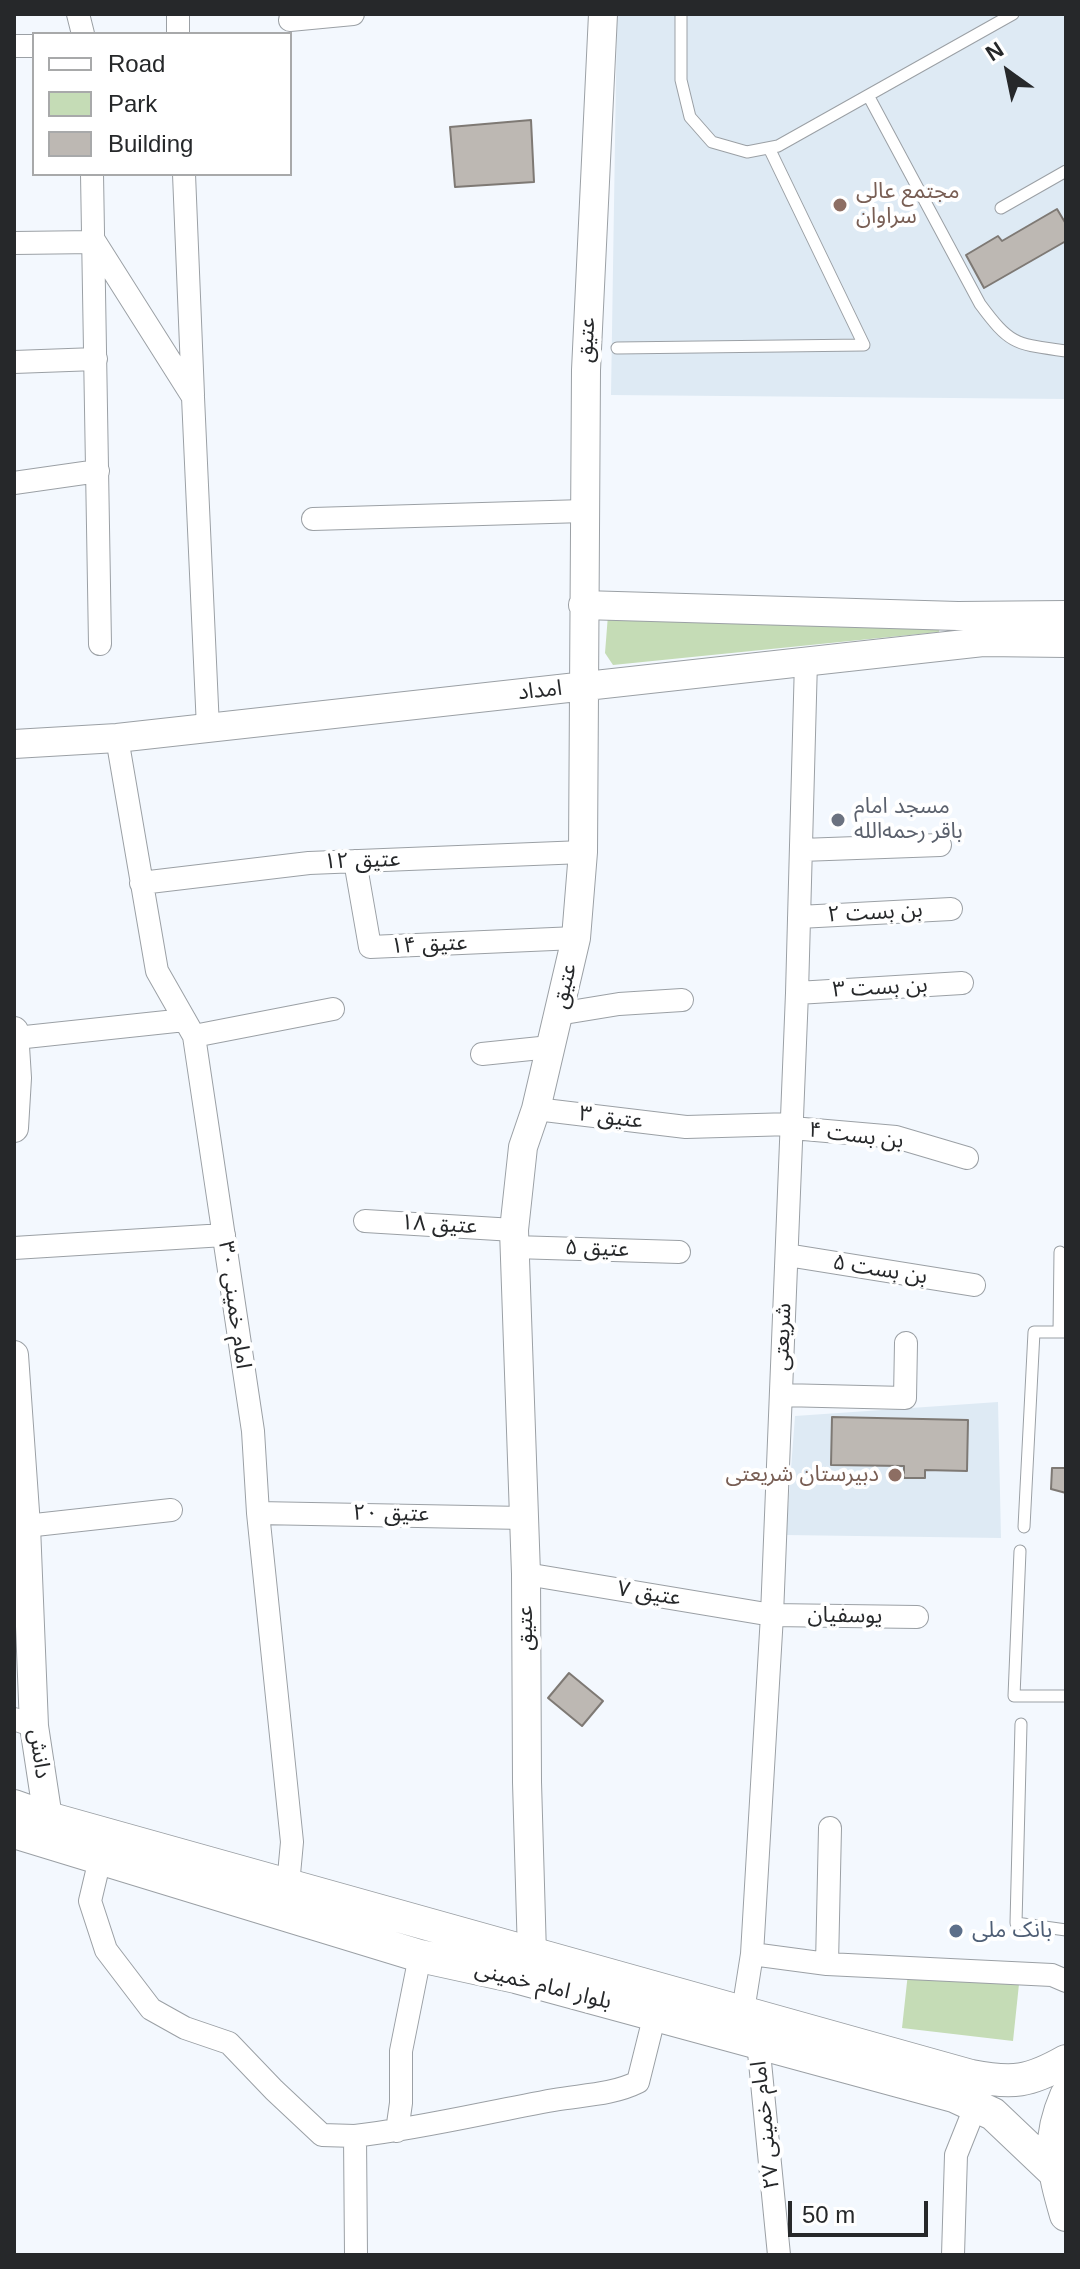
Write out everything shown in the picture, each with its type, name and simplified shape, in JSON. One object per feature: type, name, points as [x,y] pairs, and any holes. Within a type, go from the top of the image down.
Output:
[{"type":"main road","name":"بلوار امام خمینی","points":[[14,1806],[288,1885],[531,1967],[655,2014],[954,2096],[993,2114],[1053,2171]]},
{"type":"main road","name":"بلوار امام خمینی","points":[[14,1832],[420,1956],[531,1967],[743,2011],[971,2076],[1004,2082],[1044,2073],[1066,2061]]},
{"type":"main road","points":[[1066,2096],[1056,2119],[1053,2171],[1066,2215]]},
{"type":"street","points":[[290,20],[353,14]]},
{"type":"street","name":"عتیق","points":[[531,1967],[526,1574],[514,1238],[523,1147],[536,1109],[576,938],[583,852],[586,370],[603,14]]},
{"type":"street","points":[[92,176],[100,644]]},
{"type":"street","points":[[184,176],[208,728]]},
{"type":"street","points":[[14,243],[95,242]]},
{"type":"street","points":[[95,242],[193,397]]},
{"type":"street","points":[[14,362],[96,359]]},
{"type":"street","points":[[14,483],[98,471]]},
{"type":"street","points":[[313,519],[584,511]]},
{"type":"street","points":[[583,605],[958,616],[1066,615]]},
{"type":"street","points":[[957,645],[958,616]]},
{"type":"street","name":"امداد","points":[[14,744],[117,738],[983,642],[1066,643]]},
{"type":"street","name":"شریعتی","points":[[743,2011],[752,1954],[772,1615],[797,993],[806,661]]},
{"type":"street","name":"امام خمینی ۳۰","points":[[117,738],[157,971],[189,1028],[224,1235],[253,1431],[258,1513],[292,1842],[288,1885]]},
{"type":"street","points":[[801,850],[940,845]]},
{"type":"street","name":"عتیق ۱۲","points":[[141,883],[309,863],[583,852]]},
{"type":"street","name":"عتیق ۱۴","points":[[355,861],[370,947],[576,938]]},
{"type":"street","name":"بن بست ۲","points":[[799,917],[951,909]]},
{"type":"street","name":"بن بست ۳","points":[[797,993],[962,983]]},
{"type":"street","points":[[558,1014],[619,1004],[682,1000]]},
{"type":"street","points":[[14,1128],[15,1035],[189,1028],[333,1009]]},
{"type":"street","points":[[482,1054],[550,1047]]},
{"type":"street","name":"عتیق ۳","points":[[536,1109],[686,1127],[792,1126]]},
{"type":"street","name":"بن بست ۴","points":[[792,1126],[896,1137],[967,1158]]},
{"type":"street","name":"عتیق ۱۸","points":[[365,1221],[514,1238]]},
{"type":"street","points":[[14,1248],[224,1235]]},
{"type":"street","name":"عتیق ۵","points":[[514,1238],[679,1252]]},
{"type":"street","name":"بن بست ۵","points":[[787,1255],[974,1285]]},
{"type":"street","points":[[781,1395],[905,1398],[906,1343]]},
{"type":"street","name":"دانش","points":[[14,1355],[18,1480],[26,1526],[24,1723],[48,1818]]},
{"type":"street","points":[[26,1526],[171,1510]]},
{"type":"street","name":"عتیق ۲۰","points":[[258,1513],[524,1518]]},
{"type":"street","name":"عتیق ۷","points":[[526,1574],[772,1615]]},
{"type":"street","name":"یوسفیان","points":[[772,1615],[917,1617]]},
{"type":"street","points":[[827,1964],[830,1828]]},
{"type":"street","points":[[100,1859],[90,1901],[106,1950],[151,2009],[185,2028],[229,2043],[322,2135],[355,2136],[397,2131],[623,2089],[638,2082],[655,2014]]},
{"type":"street","points":[[752,1954],[827,1964],[1052,1975],[1066,1981]]},
{"type":"street","points":[[397,2131],[401,2103],[401,2051],[420,1956]]},
{"type":"street","name":"امام خمینی ۲۷","points":[[758,2042],[779,2255]]},
{"type":"street","points":[[953,2255],[956,2155],[976,2105]]},
{"type":"street","points":[[355,2136],[356,2255]]},
{"type":"lane","points":[[681,14],[681,80],[690,117],[712,142],[747,152],[778,146],[1013,14]]},
{"type":"lane","points":[[869,97],[980,304],[1001,333],[1018,345],[1066,351]]},
{"type":"lane","points":[[617,348],[864,345],[769,148]]},
{"type":"lane","points":[[1001,208],[1066,171]]},
{"type":"lane","points":[[1024,1527],[1034,1332],[1063,1332],[1060,1252]]},
{"type":"lane","points":[[1020,1551],[1014,1696],[1066,1696]]},
{"type":"lane","points":[[1021,1724],[1016,1923],[1066,1930]]},
{"type":"shaded area","name":"مجتمع عالی سراوان","points":[[617,14],[1066,14],[1066,399],[611,395]]},
{"type":"shaded area","name":"دبیرستان شریعتی","points":[[998,1402],[1001,1538],[786,1535],[795,1416]]},
{"type":"green space","points":[[608,615],[940,622],[939,632],[613,665],[605,653]]},
{"type":"green space","points":[[908,1973],[1019,1984],[1013,2041],[902,2028]]},
{"type":"building","points":[[531,120],[534,182],[455,187],[450,127]]},
{"type":"building","points":[[1057,209],[1066,224],[1066,241],[984,288],[966,255],[998,236],[1002,241]]},
{"type":"building","points":[[832,1417],[968,1420],[967,1471],[925,1470],[925,1478],[904,1478],[904,1466],[831,1465]]},
{"type":"building","points":[[1052,1468],[1066,1468],[1066,1493],[1051,1489]]},
{"type":"building","points":[[569,1673],[603,1701],[582,1726],[548,1698]]},
{"type":"place","name":"مجتمع عالی سراوان","points":[[840,205]]},
{"type":"place","name":"مسجد امام باقر رحمه‌الله","points":[[838,820]]},
{"type":"place","name":"دبیرستان شریعتی","points":[[895,1475]]},
{"type":"place","name":"بانک ملی","points":[[956,1931]]}]
